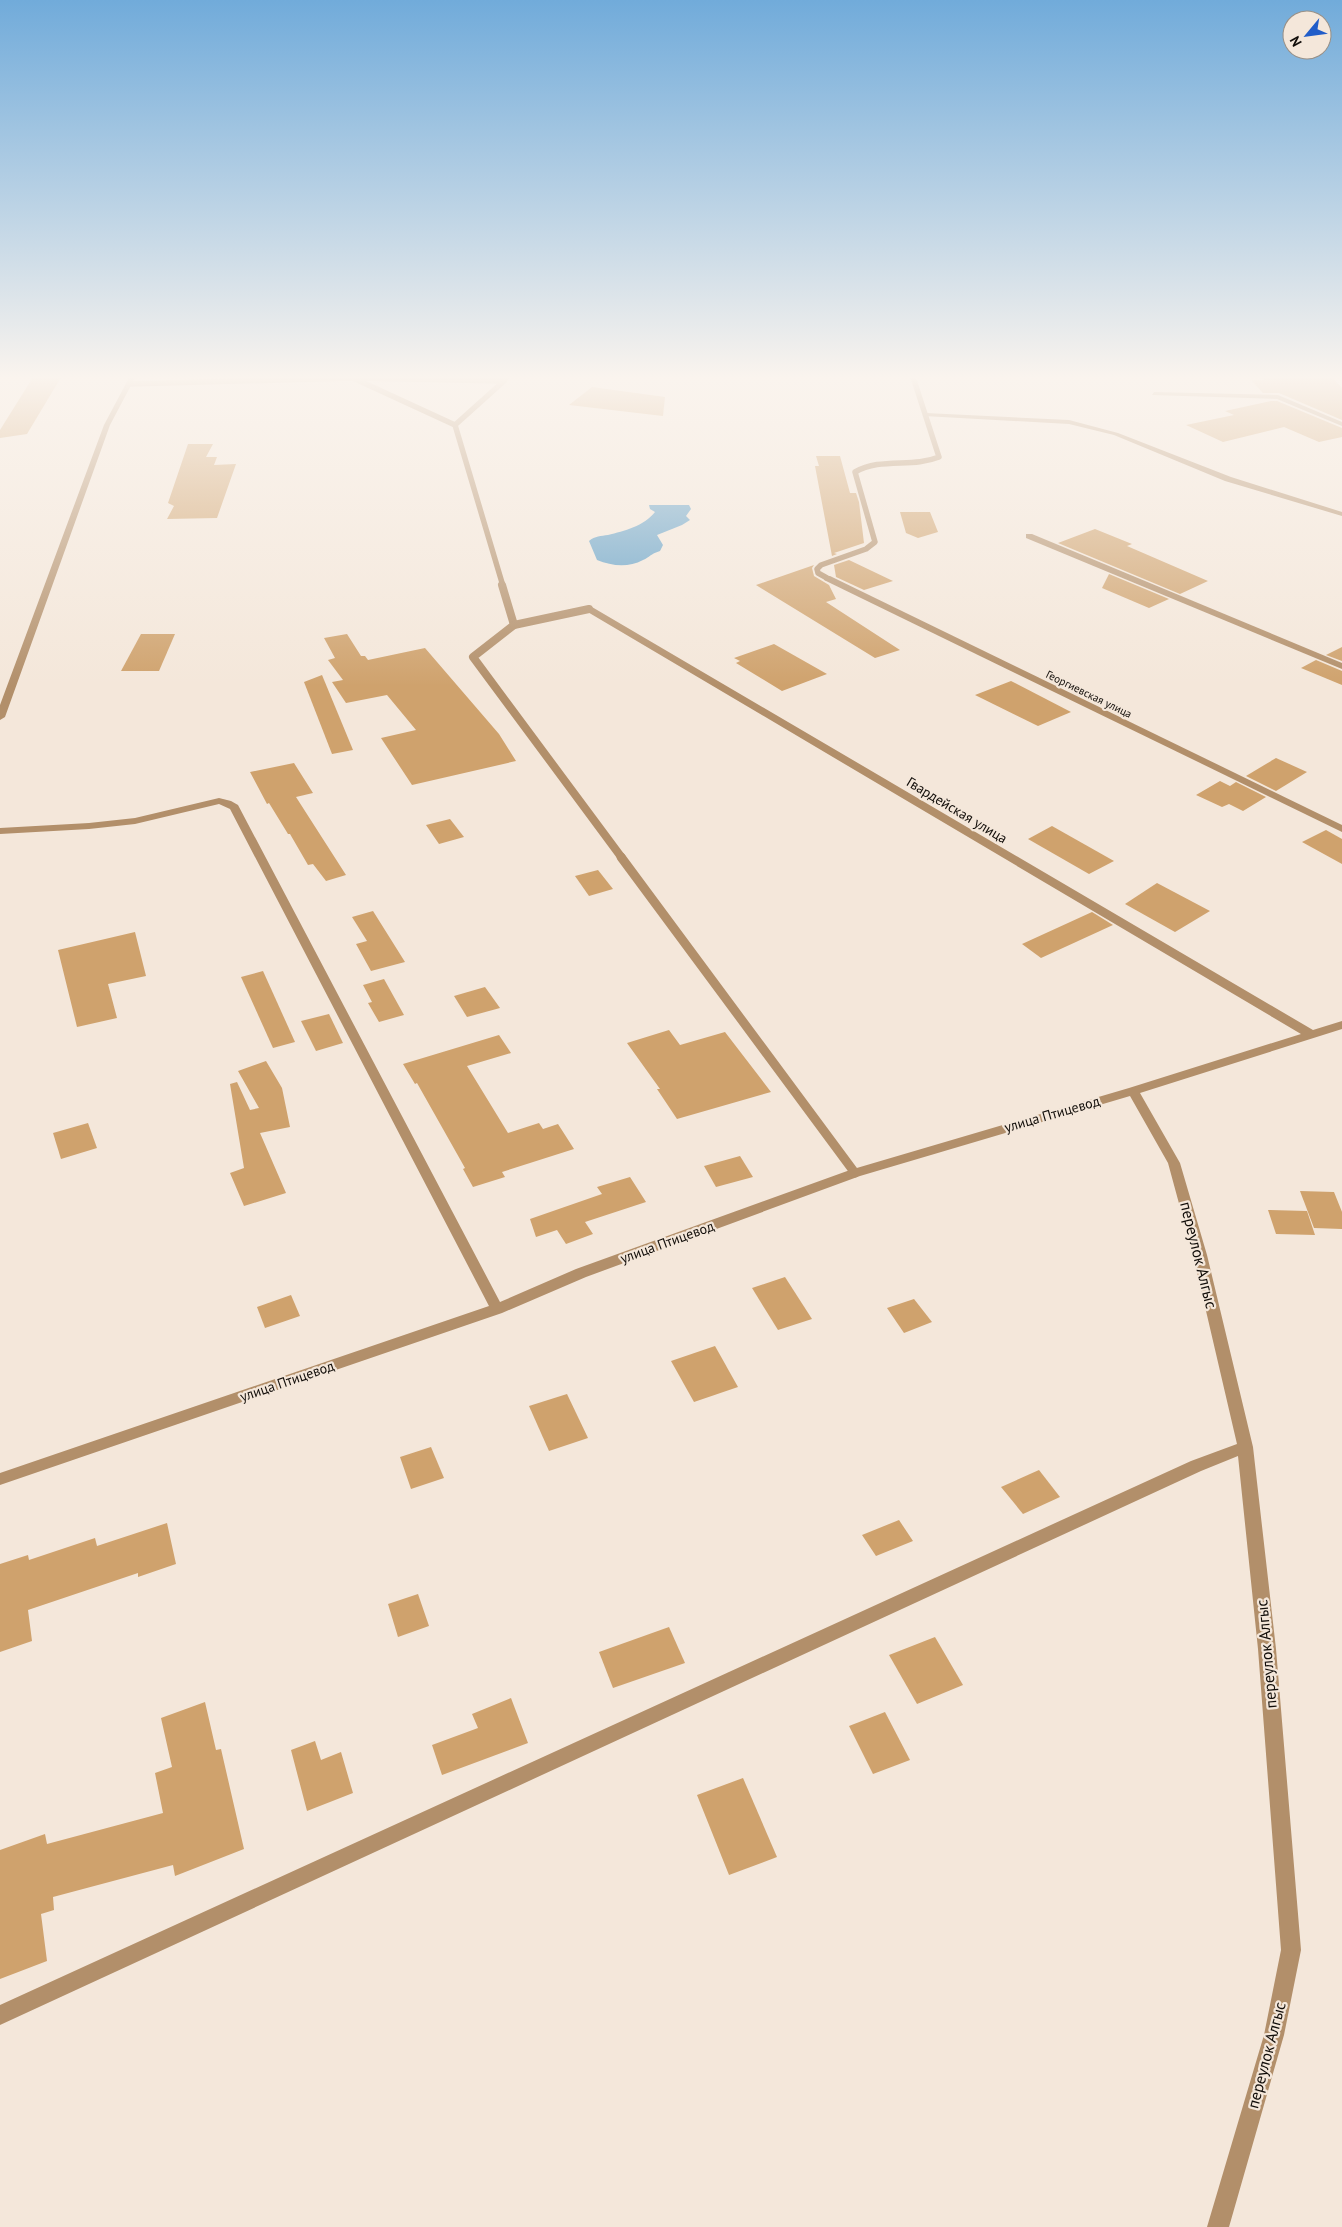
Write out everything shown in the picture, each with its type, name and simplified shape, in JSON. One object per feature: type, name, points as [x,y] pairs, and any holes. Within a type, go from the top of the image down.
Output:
[{"type":"street","points":[[0,717],[88,478]]},
{"type":"street","points":[[1225,478],[1342,514]]},
{"type":"street","points":[[1029,536],[1342,666]]},
{"type":"street","name":"Георгиевская улица","points":[[827,578],[1274,798],[1342,829]]},
{"type":"street","name":"Гвардейская улица","points":[[588,608],[1312,1035]]},
{"type":"street","points":[[0,831],[89,826],[135,821],[219,801],[234,807],[497,1309]]},
{"type":"street","name":"улица Птицевод","points":[[0,1479],[497,1309],[581,1273],[855,1173],[1133,1091],[1342,1025]]},
{"type":"street","name":"переулок Алгыс","points":[[1133,1091],[1174,1163],[1200,1254],[1245,1447],[1267,1649],[1291,1950],[1274,2035],[1218,2227]]},
{"type":"street","points":[[0,2015],[1178,1475],[1245,1447]]},
{"type":"lane","points":[[471,478],[514,625]]},
{"type":"lane","points":[[827,578],[818,573],[817,569],[821,565],[866,549],[876,542],[857,478]]},
{"type":"lane","points":[[588,608],[514,625],[473,657],[855,1173]]},
{"type":"water","points":[[649,505],[689,505],[691,509],[686,516],[690,520],[657,535],[663,545],[660,551],[637,563],[620,565],[608,564],[597,560],[589,541],[596,537],[627,530],[645,521],[655,512],[650,509]]},
{"type":"building","points":[[176,478],[231,478],[217,518],[167,519],[174,506],[168,503]]},
{"type":"building","points":[[817,478],[846,478],[850,493],[856,493],[859,502],[864,543],[834,553],[837,554],[832,556]]},
{"type":"building","points":[[900,512],[930,512],[938,532],[918,538],[906,533]]},
{"type":"building","points":[[1095,529],[1132,544],[1127,546],[1208,581],[1180,594],[1058,543]]},
{"type":"building","points":[[849,560],[893,581],[864,590],[836,577],[834,565]]},
{"type":"building","points":[[814,565],[812,568],[814,576],[829,585],[836,599],[826,602],[900,650],[875,658],[756,585]]},
{"type":"building","points":[[1109,574],[1169,599],[1149,608],[1102,588]]},
{"type":"building","points":[[141,634],[175,634],[159,671],[121,671]]},
{"type":"building","points":[[347,634],[361,656],[365,656],[368,660],[425,648],[499,734],[516,761],[412,785],[381,738],[416,730],[387,695],[346,703],[332,682],[343,680],[328,660],[335,658],[324,638]]},
{"type":"building","points":[[774,644],[827,674],[782,691],[736,663],[740,661],[734,658]]},
{"type":"building","points":[[1342,647],[1342,661],[1326,655]]},
{"type":"building","points":[[1316,660],[1342,671],[1342,685],[1301,668]]},
{"type":"building","points":[[322,675],[353,750],[332,754],[304,682]]},
{"type":"building","points":[[1011,681],[1071,712],[1038,726],[975,695]]},
{"type":"building","points":[[1276,758],[1307,772],[1276,791],[1246,776]]},
{"type":"building","points":[[294,763],[313,793],[296,797],[346,875],[326,881],[313,864],[308,865],[290,834],[288,834],[269,803],[267,804],[250,772]]},
{"type":"building","points":[[1220,781],[1230,786],[1236,782],[1266,797],[1243,811],[1229,804],[1222,807],[1196,795]]},
{"type":"building","points":[[450,819],[464,837],[439,844],[426,825]]},
{"type":"building","points":[[1052,826],[1114,861],[1089,874],[1028,839]]},
{"type":"building","points":[[1326,830],[1342,839],[1342,864],[1302,842]]},
{"type":"building","points":[[598,870],[613,889],[589,896],[575,876]]},
{"type":"building","points":[[1157,883],[1210,911],[1175,932],[1125,904]]},
{"type":"building","points":[[373,911],[405,962],[371,971],[356,944],[367,941],[352,917]]},
{"type":"building","points":[[1092,912],[1113,925],[1041,958],[1022,944]]},
{"type":"building","points":[[135,932],[146,976],[108,984],[117,1018],[77,1027],[58,950]]},
{"type":"building","points":[[263,971],[295,1042],[273,1048],[241,977]]},
{"type":"building","points":[[384,979],[404,1015],[379,1022],[368,1003],[372,1002],[363,985]]},
{"type":"building","points":[[485,987],[500,1008],[467,1017],[454,996]]},
{"type":"building","points":[[329,1014],[343,1043],[316,1051],[301,1021]]},
{"type":"building","points":[[669,1030],[680,1045],[725,1032],[771,1092],[677,1119],[657,1089],[660,1089],[627,1043]]},
{"type":"building","points":[[499,1035],[511,1053],[467,1066],[508,1133],[539,1123],[543,1129],[558,1124],[574,1149],[502,1172],[505,1177],[473,1187],[463,1169],[465,1168],[417,1083],[415,1084],[403,1064]]},
{"type":"building","points":[[266,1061],[282,1088],[290,1127],[260,1133],[286,1193],[244,1206],[230,1173],[244,1168],[230,1084],[237,1082],[250,1110],[259,1108],[238,1071]]},
{"type":"building","points":[[88,1123],[97,1148],[61,1159],[53,1133]]},
{"type":"building","points":[[740,1156],[753,1177],[716,1187],[704,1166]]},
{"type":"building","points":[[630,1177],[646,1202],[585,1222],[593,1234],[566,1244],[557,1230],[536,1237],[530,1219],[602,1194],[597,1187]]},
{"type":"building","points":[[1300,1191],[1334,1192],[1342,1212],[1342,1229],[1314,1228]]},
{"type":"building","points":[[1268,1210],[1307,1211],[1315,1235],[1276,1234]]},
{"type":"building","points":[[785,1277],[812,1319],[778,1330],[752,1288]]},
{"type":"building","points":[[291,1295],[300,1316],[265,1328],[257,1307]]},
{"type":"building","points":[[914,1299],[932,1322],[904,1333],[887,1308]]},
{"type":"building","points":[[715,1346],[738,1387],[694,1402],[671,1361]]},
{"type":"building","points":[[567,1394],[588,1438],[549,1451],[529,1406]]},
{"type":"building","points":[[431,1447],[444,1478],[411,1489],[400,1457]]},
{"type":"building","points":[[1039,1470],[1060,1497],[1023,1514],[1001,1487]]},
{"type":"building","points":[[899,1520],[913,1541],[876,1556],[862,1535]]},
{"type":"building","points":[[167,1523],[176,1564],[138,1577],[138,1573],[28,1610],[32,1641],[0,1652],[0,1564],[28,1555],[29,1560],[95,1538],[97,1546]]},
{"type":"building","points":[[418,1594],[429,1626],[398,1637],[388,1604]]},
{"type":"building","points":[[669,1627],[685,1663],[613,1688],[599,1652]]},
{"type":"building","points":[[935,1637],[963,1685],[917,1704],[889,1655]]},
{"type":"building","points":[[511,1698],[528,1743],[442,1775],[432,1745],[478,1728],[472,1714]]},
{"type":"building","points":[[205,1702],[216,1750],[221,1749],[244,1849],[175,1876],[173,1865],[53,1897],[54,1910],[41,1914],[47,1961],[0,1979],[0,1850],[45,1834],[47,1844],[163,1813],[155,1773],[172,1767],[161,1718]]},
{"type":"building","points":[[885,1712],[910,1760],[873,1774],[849,1726]]},
{"type":"building","points":[[315,1741],[321,1760],[341,1752],[353,1793],[307,1811],[291,1750]]},
{"type":"building","points":[[743,1778],[777,1857],[729,1875],[697,1795]]}]
